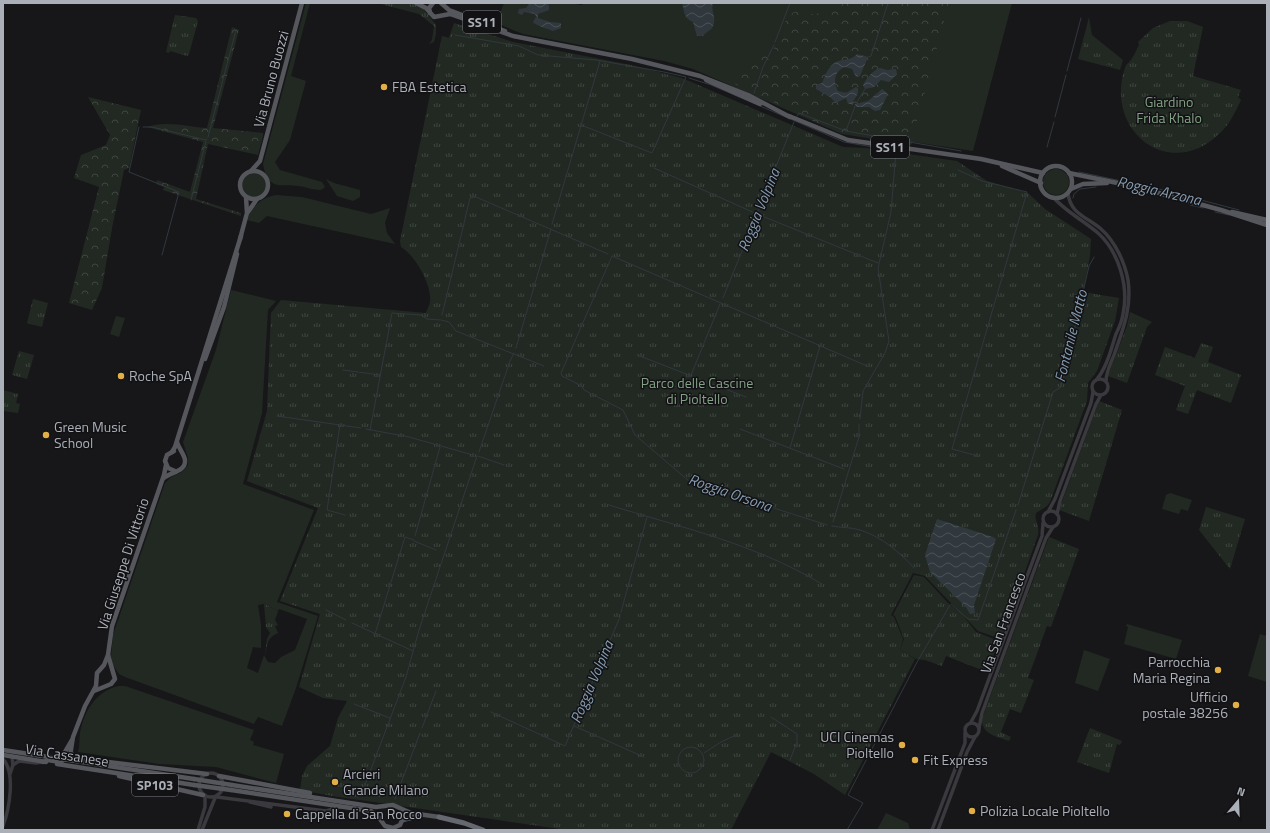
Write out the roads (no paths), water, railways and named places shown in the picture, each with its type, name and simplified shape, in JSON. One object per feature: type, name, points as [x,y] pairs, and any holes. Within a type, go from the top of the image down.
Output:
[{"type":"highway","points":[[439,818],[464,823],[483,830]]},
{"type":"main road","name":"Via Bruno Buozzi","points":[[251,172],[260,161],[302,3]]},
{"type":"main road","points":[[416,3],[425,7],[430,13]]},
{"type":"main road","points":[[430,13],[429,8],[432,3]]},
{"type":"main road","name":"SS11","points":[[442,4],[444,10],[443,14]]},
{"type":"main road","name":"SS11","points":[[442,4],[449,10],[522,38]]},
{"type":"main road","name":"SS11","points":[[430,13],[436,17],[443,14],[452,14],[495,31],[522,38],[632,59],[692,74],[715,81],[748,95],[790,116],[848,140],[993,162],[1044,173],[1050,168],[1057,166],[1064,168],[1069,173],[1118,183],[1221,210],[1267,220]]},
{"type":"main road","name":"Via Bruno Buozzi","points":[[260,161],[263,174]]},
{"type":"main road","name":"SS11","points":[[993,162],[1041,183],[1045,193],[1053,197],[1060,197],[1069,191],[1089,183],[1118,183]]},
{"type":"main road","points":[[175,471],[169,469],[166,465],[166,457],[175,447],[177,436],[198,374],[247,213],[246,197],[241,190],[240,183],[244,175],[251,172],[263,174],[267,180],[268,189],[263,197],[257,199],[246,197]]},
{"type":"main road","points":[[1041,183],[1044,173]]},
{"type":"main road","points":[[1069,173],[1072,182],[1069,191]]},
{"type":"main road","points":[[247,213],[257,199]]},
{"type":"main road","name":"SS11","points":[[1221,210],[1267,225]]},
{"type":"main road","points":[[162,481],[169,474],[180,470],[184,465],[185,459],[181,453],[177,436]]},
{"type":"main road","points":[[172,452],[181,453]]},
{"type":"main road","name":"Via Giuseppe Di Vittorio","points":[[64,758],[74,737],[85,706],[94,691],[97,681],[97,673],[108,656],[112,625],[162,481],[166,465]]},
{"type":"main road","name":"Via Giuseppe Di Vittorio","points":[[94,691],[104,685],[109,685],[114,680],[115,676],[108,656]]},
{"type":"main road","points":[[102,667],[112,669]]},
{"type":"main road","points":[[97,681],[104,685]]},
{"type":"main road","name":"Via Giuseppe Di Vittorio","points":[[64,758],[71,753],[74,737]]},
{"type":"main road","points":[[5,750],[12,757],[16,754],[29,754]]},
{"type":"main road","name":"Via Cassanese","points":[[5,750],[328,799]]},
{"type":"main road","points":[[71,753],[75,758],[207,774]]},
{"type":"main road","name":"Via Cassanese","points":[[3,756],[342,807]]},
{"type":"main road","points":[[43,762],[48,760],[60,762],[64,758],[71,766]]},
{"type":"main road","points":[[95,764],[103,762]]},
{"type":"main road","name":"SP103","points":[[108,772],[129,779],[204,796]]},
{"type":"main road","points":[[219,776],[288,788],[328,799]]},
{"type":"main road","name":"SP103","points":[[328,799],[386,807],[394,806],[422,815]]},
{"type":"main road","name":"SP103","points":[[342,807],[371,811],[385,826],[393,828],[399,826],[403,819],[422,815]]},
{"type":"main road","points":[[422,815],[439,818]]},
{"type":"street","points":[[1053,197],[1066,211],[1100,236],[1114,254],[1122,276],[1124,292],[1123,315],[1104,369],[1092,384],[1093,392],[1091,403],[1056,499],[1048,512],[1043,515],[1043,523],[1047,527],[1053,527],[1059,521],[1057,514],[1060,501],[1096,404],[1108,389],[1106,381],[1127,319],[1129,301],[1128,279],[1123,264],[1113,244],[1102,230],[1075,211],[1069,201],[1069,191]]},
{"type":"street","points":[[1097,379],[1106,381]]},
{"type":"street","points":[[1093,392],[1102,395]]},
{"type":"street","points":[[1048,512],[1052,511],[1057,514]]},
{"type":"street","name":"Via San Francesco","points":[[971,722],[977,711],[1037,550],[1042,534],[1043,523]]},
{"type":"street","name":"Via San Francesco","points":[[979,728],[982,712],[1046,538],[1053,527]]},
{"type":"street","points":[[932,830],[964,745],[965,726],[971,722],[976,723],[979,728],[979,733],[975,736],[967,752],[938,830]]},
{"type":"street","points":[[965,733],[969,736],[975,736]]},
{"type":"street","points":[[7,764],[12,757]]},
{"type":"street","points":[[3,826],[9,808],[10,777],[13,765],[12,757]]},
{"type":"street","points":[[3,759],[7,764],[10,777]]},
{"type":"street","points":[[13,765],[19,761],[36,763],[43,762]]},
{"type":"street","points":[[198,830],[206,808],[204,796],[200,790],[199,783],[202,776],[214,773],[219,776],[224,787],[222,792],[216,797],[202,830]]},
{"type":"street","points":[[204,796],[232,798],[326,811],[342,807]]},
{"type":"street","points":[[232,798],[271,807]]},
{"type":"water","points":[[530,3],[545,3],[549,5],[549,10],[538,14],[538,18],[550,22],[561,23],[561,28],[553,31],[533,22],[536,17],[535,14],[524,12],[522,15],[518,13],[519,9],[526,8]]},
{"type":"water","points":[[682,3],[713,3],[712,9],[714,24],[703,36],[697,36],[693,22],[686,17]]},
{"type":"water","points":[[857,54],[868,57],[860,76],[856,77],[852,69],[845,67],[839,71],[835,81],[838,91],[846,93],[856,87],[858,88],[858,93],[852,104],[848,104],[846,98],[836,103],[830,97],[816,89],[816,85],[822,83],[827,72],[834,63],[852,58]]},
{"type":"water","points":[[880,68],[887,70],[896,69],[897,74],[889,82],[881,80],[874,87],[865,89],[863,85],[866,80],[872,73]]},
{"type":"water","points":[[882,89],[886,92],[887,96],[880,110],[875,111],[869,107],[856,107],[855,104],[868,101]]},
{"type":"water","points":[[937,519],[996,539],[974,605],[975,613],[970,614],[966,607],[930,572],[925,555]]},
{"type":"waterway","points":[[775,42],[790,3]]},
{"type":"waterway","name":"Roggia Volpina","points":[[868,57],[871,56],[888,3]]},
{"type":"waterway","name":"Roggia Arzona","points":[[1067,71],[1081,18]]},
{"type":"waterway","points":[[208,137],[236,30]]},
{"type":"waterway","points":[[455,35],[519,46],[538,55],[596,60],[686,77],[652,153],[581,125]]},
{"type":"waterway","points":[[754,93],[763,67],[774,45]]},
{"type":"waterway","points":[[552,224],[600,61]]},
{"type":"waterway","name":"Roggia Arzona","points":[[1055,117],[1066,75]]},
{"type":"waterway","points":[[689,78],[711,85],[844,142],[896,151],[891,212],[878,268],[889,341],[885,353],[863,391],[860,419]]},
{"type":"waterway","name":"Roggia Volpina","points":[[857,102],[865,89]]},
{"type":"waterway","name":"Roggia Volpina","points":[[797,116],[799,113],[846,131],[855,106]]},
{"type":"waterway","name":"Roggia Volpina","points":[[723,298],[794,122]]},
{"type":"waterway","name":"Roggia Arzona","points":[[1047,147],[1054,122]]},
{"type":"waterway","points":[[139,127],[129,172],[179,192],[162,255]]},
{"type":"waterway","points":[[143,127],[152,127],[207,139]]},
{"type":"waterway","name":"Roggia Arzona","points":[[846,131],[961,151]]},
{"type":"waterway","points":[[191,200],[206,141]]},
{"type":"waterway","points":[[654,168],[757,214],[878,263]]},
{"type":"waterway","points":[[958,170],[982,181],[1027,192],[952,449],[978,456]]},
{"type":"waterway","name":"Roggia Arzona","points":[[1079,172],[1159,189],[1239,210]]},
{"type":"waterway","points":[[1073,198],[1074,194],[1080,189],[1096,187]]},
{"type":"waterway","points":[[442,315],[470,198],[476,197],[608,254]]},
{"type":"waterway","points":[[1190,205],[1203,208]]},
{"type":"waterway","points":[[1215,212],[1229,215]]},
{"type":"waterway","points":[[516,348],[551,229]]},
{"type":"waterway","name":"Roggia Orsona","points":[[612,256],[561,373],[562,376],[582,386],[584,390],[623,410],[635,435],[689,481],[827,525]]},
{"type":"waterway","points":[[612,256],[867,366]]},
{"type":"waterway","name":"Fontanile Matto","points":[[1018,505],[1053,392],[1061,387],[1089,266],[1094,257]]},
{"type":"waterway","points":[[691,375],[720,304]]},
{"type":"waterway","points":[[370,430],[392,313],[421,315],[427,319],[440,320]]},
{"type":"waterway","points":[[441,320],[449,322],[456,331],[544,366]]},
{"type":"waterway","points":[[790,448],[820,346]]},
{"type":"waterway","points":[[479,452],[514,353]]},
{"type":"waterway","points":[[637,355],[746,397]]},
{"type":"waterway","points":[[343,370],[380,375]]},
{"type":"waterway","points":[[277,416],[361,428]]},
{"type":"waterway","points":[[833,522],[859,437],[859,424]]},
{"type":"waterway","points":[[340,425],[327,510],[345,515]]},
{"type":"waterway","points":[[366,429],[409,437],[473,455]]},
{"type":"waterway","points":[[740,429],[844,469]]},
{"type":"waterway","points":[[415,536],[440,447]]},
{"type":"waterway","points":[[363,790],[406,677],[419,630],[477,456]]},
{"type":"waterway","points":[[478,456],[504,465]]},
{"type":"waterway","points":[[609,505],[690,529],[743,547],[770,557],[820,583]]},
{"type":"waterway","name":"Fontanile Matto","points":[[951,604],[968,619],[978,620],[1016,510]]},
{"type":"waterway","name":"Roggia Volpina","points":[[621,612],[647,517]]},
{"type":"waterway","name":"Roggia Orsona","points":[[832,526],[857,529],[875,536],[896,551],[914,568]]},
{"type":"waterway","points":[[375,634],[405,537],[414,540]]},
{"type":"waterway","points":[[414,541],[436,550]]},
{"type":"waterway","name":"Roggia Orsona","points":[[847,830],[863,803],[848,795],[916,664],[950,605]]},
{"type":"waterway","points":[[326,610],[346,620]]},
{"type":"waterway","name":"Roggia Volpina","points":[[491,712],[565,746],[620,617]]},
{"type":"waterway","points":[[352,623],[413,651]]},
{"type":"waterway","points":[[422,728],[436,691]]},
{"type":"waterway","points":[[354,704],[390,718]]},
{"type":"waterway","points":[[771,717],[797,734],[797,742],[790,760]]},
{"type":"waterway","points":[[574,726],[644,757]]},
{"type":"waterway","points":[[395,799],[420,733]]},
{"type":"waterway","points":[[704,753],[721,742],[736,735]]},
{"type":"waterway","points":[[691,747],[700,751],[704,760],[700,769],[691,773],[682,769],[678,760],[682,751],[691,747]]},
{"type":"place","name":"FBA Estetica","points":[[384,87]]},
{"type":"place","name":"Roche SpA","points":[[121,376]]},
{"type":"place","name":"Green Music School","points":[[46,435]]},
{"type":"place","name":"Parrocchia Maria Regina","points":[[1218,670]]},
{"type":"place","name":"Ufficio postale 38256","points":[[1236,705]]},
{"type":"place","name":"UCI Cinemas Pioltello","points":[[902,745]]},
{"type":"place","name":"Fit Express","points":[[915,760]]},
{"type":"place","name":"Arcieri Grande Milano","points":[[335,782]]},
{"type":"place","name":"Polizia Locale Pioltello","points":[[972,811]]},
{"type":"place","name":"Cappella di San Rocco","points":[[287,814]]},
{"type":"park label","name":"Giardino Frida Khalo","points":[[1169,110]]},
{"type":"park label","name":"Parco delle Cascine di Pioltello","points":[[697,392]]}]
